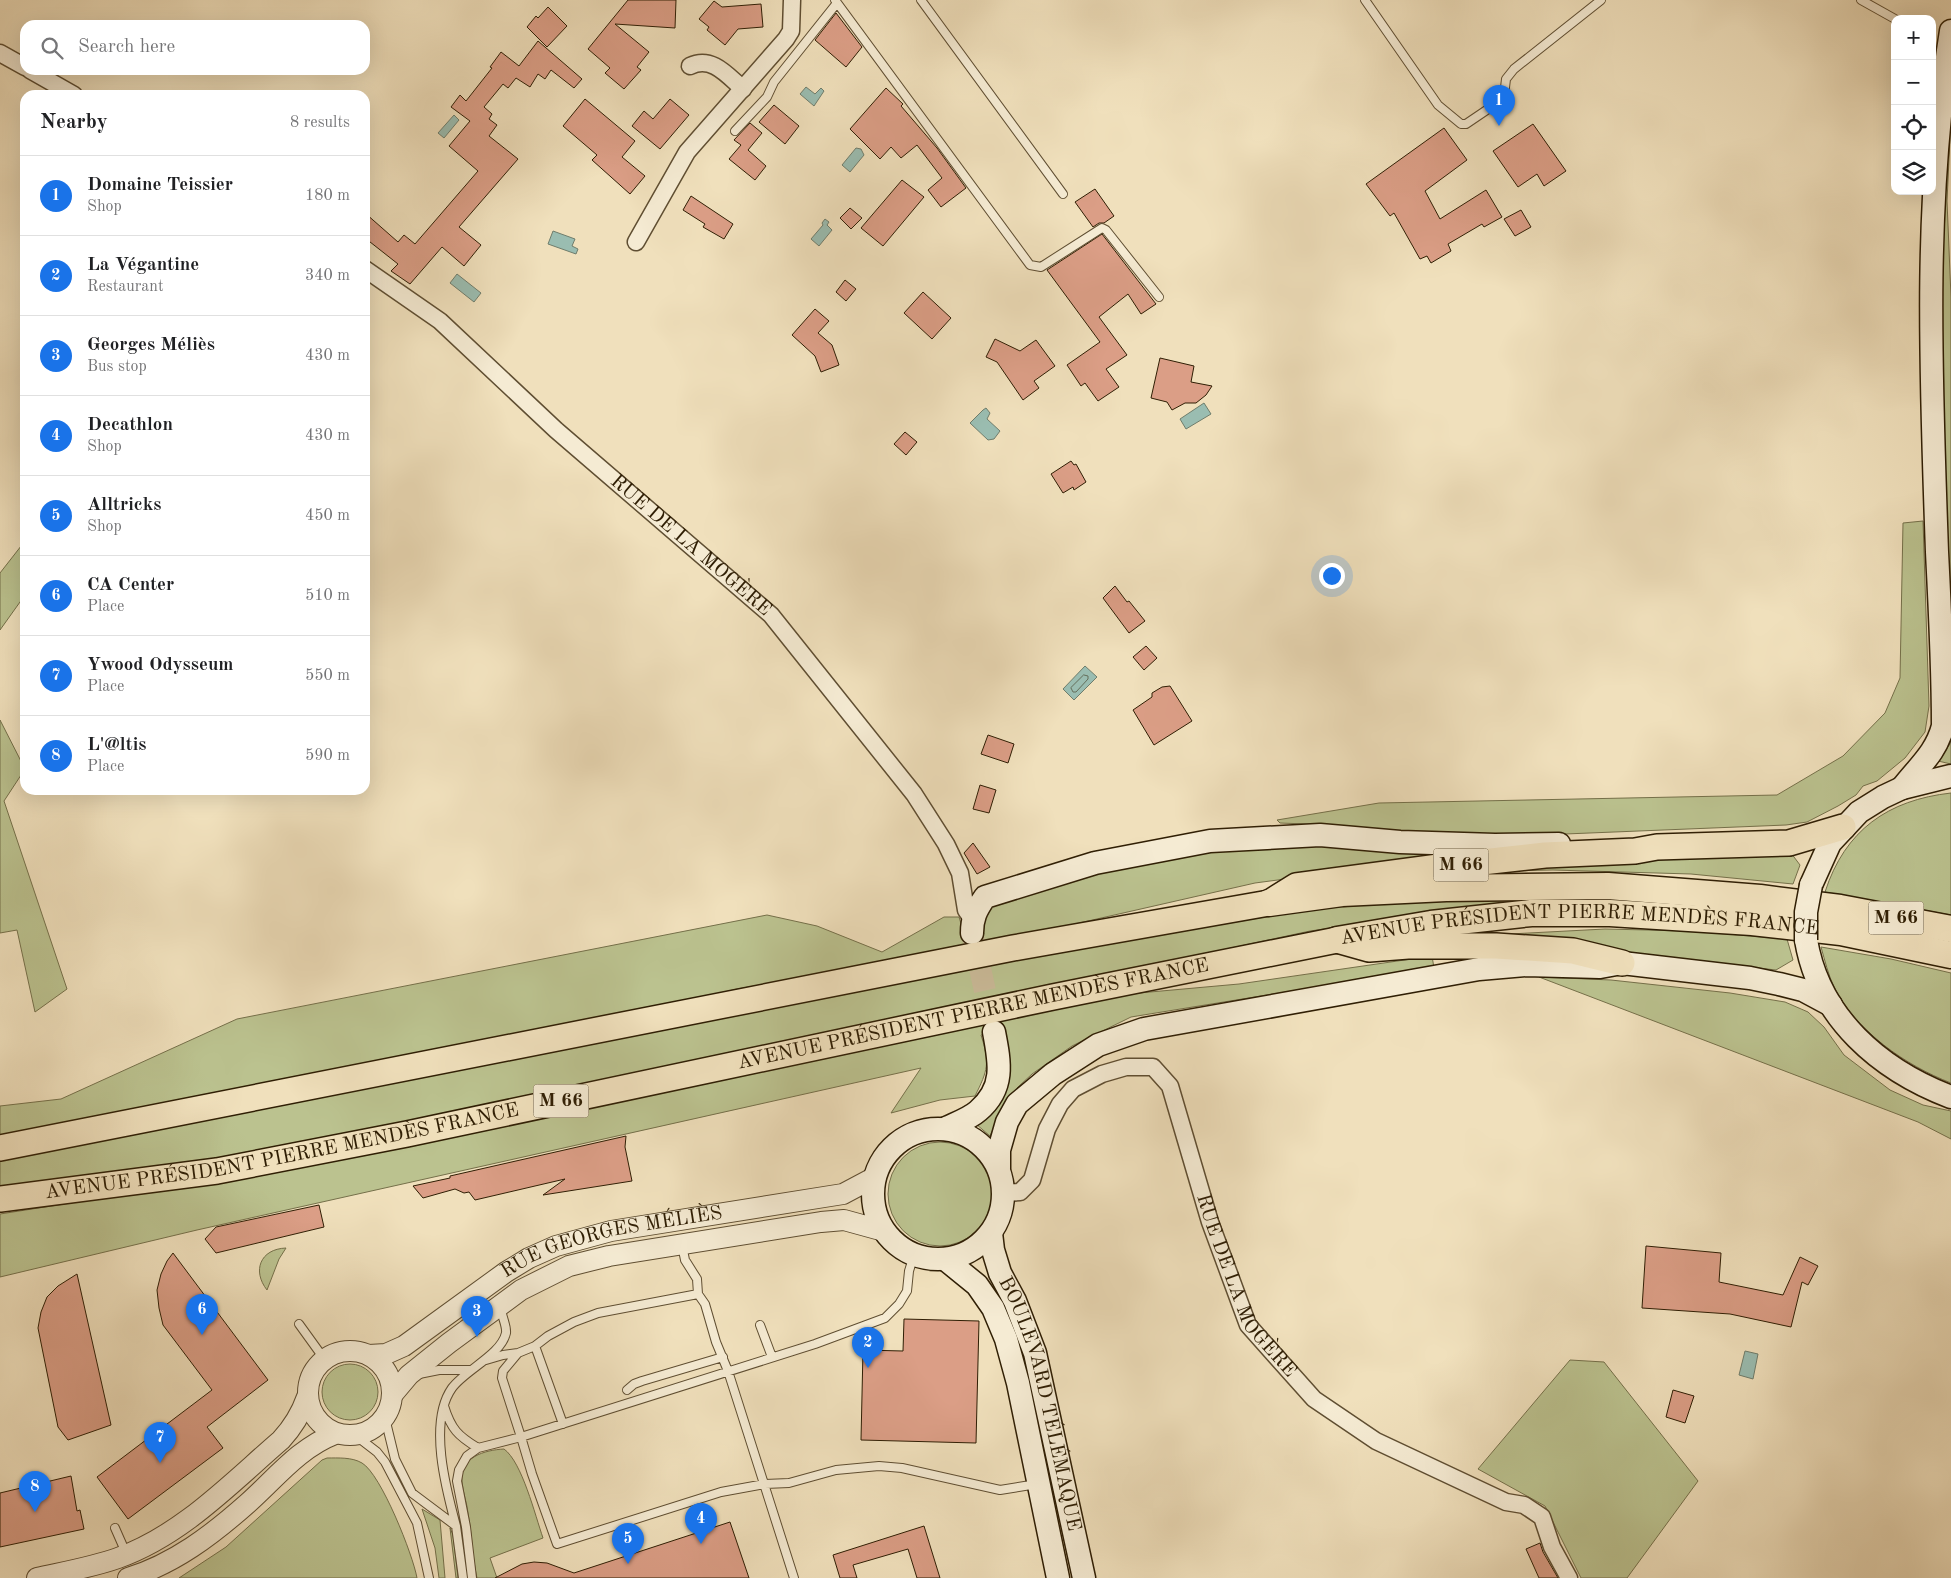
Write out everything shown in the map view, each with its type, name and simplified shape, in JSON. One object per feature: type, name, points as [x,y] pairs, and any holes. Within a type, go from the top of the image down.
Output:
[{"type":"highway","name":"AVENUE PRÉSIDENT PIERRE MENDÈS FRANCE","points":[[1269,903],[1342,893],[1446,888],[1608,886],[1760,898],[1840,908],[1951,929]]},
{"type":"highway","name":"AVENUE PRÉSIDENT PIERRE MENDÈS FRANCE","points":[[1337,940],[1431,924],[1531,913],[1610,913],[1752,922],[1841,932],[1951,955]]},
{"type":"main road","points":[[1902,788],[1932,753],[1939,741],[1943,726],[1934,453],[1931,246],[1944,74],[1951,31]]},
{"type":"main road","points":[[1951,776],[1902,788],[1859,812],[1843,827],[1830,843],[1811,885],[1806,912],[1806,940],[1814,975],[1831,1006],[1859,1040],[1881,1060],[1908,1078],[1951,1097]]},
{"type":"main road","name":"M 66","points":[[1269,903],[1296,886],[1545,855],[1635,851],[1657,847],[1788,843],[1843,827]]},
{"type":"main road","points":[[972,926],[976,909],[985,897],[1096,863],[1210,841],[1320,835],[1400,842],[1495,845],[1634,842],[1657,847]]},
{"type":"main road","name":"AVENUE PRÉSIDENT PIERRE MENDÈS FRANCE","points":[[0,1148],[1013,948],[1269,903]]},
{"type":"main road","name":"M 66","points":[[1337,940],[1369,949],[1408,946],[1496,946],[1573,951],[1622,963],[1750,978],[1779,984],[1803,990],[1831,1006]]},
{"type":"main road","name":"AVENUE PRÉSIDENT PIERRE MENDÈS FRANCE","points":[[0,1200],[217,1171],[255,1164],[426,1130],[1119,983],[1337,940]]},
{"type":"main road","name":"M 66","points":[[998,1168],[999,1150],[1007,1122],[1017,1104],[1053,1074],[1098,1045],[1144,1029],[1480,969],[1526,965],[1600,967],[1622,963]]},
{"type":"main road","points":[[944,1129],[978,1112],[990,1099],[998,1082],[1000,1066],[994,1032]]},
{"type":"main road","points":[[928,1129],[944,1129],[964,1134],[982,1146],[992,1156],[998,1168],[1004,1193],[998,1220],[991,1233],[978,1246],[963,1255],[945,1259],[929,1259],[914,1255],[892,1241],[884,1231],[876,1214],[872,1196],[880,1163],[900,1141],[914,1134],[928,1129]]},
{"type":"main road","name":"BOULEVARD TÉLÉMAQUE","points":[[991,1233],[993,1250],[1000,1274],[1015,1301],[1035,1353],[1084,1578]]},
{"type":"main road","name":"BOULEVARD TÉLÉMAQUE","points":[[945,1259],[977,1284],[993,1308],[1006,1339],[1058,1578]]},
{"type":"street","points":[[636,242],[687,152],[786,38],[790,31],[792,0]]},
{"type":"street","points":[[0,53],[20,64]]},
{"type":"street","points":[[690,66],[696,63],[711,63],[743,89]]},
{"type":"street","points":[[39,75],[65,90]]},
{"type":"street","name":"RUE DE LA MOGÈRE","points":[[370,272],[440,320],[556,430],[770,615],[914,794],[946,844],[960,873]]},
{"type":"street","points":[[960,873],[985,897]]},
{"type":"street","points":[[960,873],[966,910],[972,926]]},
{"type":"street","name":"RUE DE LA MOGÈRE","points":[[1004,1193],[1020,1192],[1032,1180],[1046,1129],[1060,1104],[1073,1089],[1102,1074],[1126,1067],[1153,1067],[1170,1086],[1210,1222],[1248,1325],[1314,1399],[1376,1441],[1506,1502],[1524,1505],[1542,1517],[1552,1547],[1569,1578]]},
{"type":"street","name":"RUE GEORGES MÉLIÈS","points":[[369,1355],[386,1354],[404,1346],[506,1272],[529,1258],[556,1246],[611,1231],[843,1194],[875,1178]]},
{"type":"street","name":"RUE GEORGES MÉLIÈS","points":[[393,1394],[409,1376],[501,1305],[522,1290],[569,1266],[609,1256],[821,1222],[844,1220],[884,1231]]},
{"type":"street","points":[[37,1578],[126,1555],[174,1531],[292,1428],[307,1397],[310,1379],[319,1364],[334,1353],[352,1350],[369,1355],[382,1365],[390,1378],[393,1394],[391,1406],[385,1418],[377,1426],[366,1433],[355,1435],[335,1434],[308,1447],[247,1504],[191,1548],[164,1564],[128,1578]]},
{"type":"street","points":[[307,1397],[311,1411],[320,1423],[335,1434]]},
{"type":"lane","points":[[921,0],[1063,194]]},
{"type":"lane","points":[[1365,0],[1438,105],[1461,124],[1466,124],[1500,101],[1504,96],[1506,79],[1514,69],[1602,0]]},
{"type":"lane","points":[[1861,0],[1891,17]]},
{"type":"lane","points":[[735,131],[767,96],[774,82],[836,2],[1030,265],[1041,267],[1102,228],[1106,230],[1159,297]]},
{"type":"lane","points":[[682,1245],[685,1260],[697,1278],[698,1294],[705,1304],[728,1371],[794,1578]]},
{"type":"lane","points":[[472,1578],[466,1527],[457,1481],[459,1470],[464,1460],[478,1448],[563,1424],[855,1330],[885,1318],[899,1304],[907,1291],[909,1271],[914,1255]]},
{"type":"lane","points":[[485,1360],[518,1353],[535,1346],[548,1336],[574,1322],[598,1313],[698,1294]]},
{"type":"lane","points":[[463,1578],[456,1526],[443,1475],[440,1417],[452,1387],[470,1370],[485,1360],[504,1339],[506,1332],[501,1316],[501,1305]]},
{"type":"lane","points":[[298,1324],[325,1360]]},
{"type":"lane","points":[[760,1325],[772,1357]]},
{"type":"lane","points":[[535,1346],[563,1424]]},
{"type":"lane","points":[[518,1353],[503,1371],[502,1378],[532,1474],[557,1544],[721,1492],[765,1484],[789,1483],[836,1470],[879,1466],[926,1472],[968,1484],[1000,1490],[1039,1484]]},
{"type":"lane","points":[[627,1390],[634,1384],[642,1381],[722,1358]]},
{"type":"lane","points":[[409,1376],[439,1370],[470,1370]]},
{"type":"lane","points":[[444,1405],[452,1428],[465,1440],[478,1448]]},
{"type":"lane","points":[[385,1418],[395,1459],[412,1493],[456,1526]]},
{"type":"lane","points":[[355,1435],[385,1462],[417,1524],[429,1578]]},
{"type":"lane","points":[[115,1528],[126,1555]]},
{"type":"green space","points":[[1951,117],[1947,201],[1951,297],[1951,650],[1938,244]]},
{"type":"green space","points":[[1923,521],[1929,706],[1925,732],[1905,758],[1877,781],[1863,786],[1856,795],[1807,822],[1786,825],[1565,834],[1408,833],[1332,825],[1280,823],[1277,820],[1379,803],[1777,795],[1843,756],[1885,713],[1900,678],[1903,523]]},
{"type":"green space","points":[[20,547],[20,602],[0,630],[0,573]]},
{"type":"green space","points":[[0,720],[20,759],[20,777],[4,801],[67,989],[35,1012],[17,930],[0,933]]},
{"type":"green space","points":[[1951,739],[1951,764],[1938,761],[1950,744]]},
{"type":"green space","points":[[1951,793],[1951,915],[1825,892],[1844,851],[1857,835],[1872,822],[1889,811],[1908,803]]},
{"type":"green space","points":[[1321,843],[1467,855],[1255,883],[965,949],[737,989],[667,1005],[0,1135],[0,1106],[61,1099],[237,1019],[767,915],[817,926],[882,952],[944,917],[959,917],[965,937],[984,934],[980,925],[992,901],[1110,865],[1230,846]]},
{"type":"green space","points":[[1791,853],[1800,865],[1793,884],[1691,874],[1553,870],[1504,871],[1564,862]]},
{"type":"green space","points":[[1536,899],[1310,931],[324,1143],[186,1164],[0,1188],[0,1157],[994,963],[1300,911],[1447,901]]},
{"type":"green space","points":[[1605,929],[1691,931],[1787,939],[1793,960],[1776,970],[1519,941],[1491,935]]},
{"type":"green space","points":[[1821,947],[1891,959],[1951,973],[1951,1083],[1900,1057],[1869,1032],[1844,1003],[1834,987]]},
{"type":"green space","points":[[1432,956],[1434,968],[1131,1017],[1072,1046],[1032,1074],[1018,1087],[1004,1105],[990,1136],[976,1124],[1000,1031],[981,1035],[986,1053],[986,1066],[983,1079],[975,1096],[940,1100],[891,1113],[921,1068],[197,1230],[0,1277],[0,1214],[128,1194],[1128,994],[1239,984]]},
{"type":"green space","points":[[1539,977],[1611,980],[1730,993],[1785,1002],[1808,1012],[1824,1027],[1844,1055],[1890,1090],[1923,1105],[1951,1111],[1951,1139],[1918,1122]]},
{"type":"green space","points":[[940,1142],[960,1146],[969,1151],[983,1165],[988,1174],[992,1194],[988,1214],[983,1223],[969,1237],[960,1242],[940,1246],[920,1242],[911,1237],[897,1223],[892,1214],[888,1194],[892,1174],[897,1165],[911,1151],[920,1146]]},
{"type":"green space","points":[[286,1248],[279,1259],[267,1290],[260,1276],[261,1262],[270,1252]]},
{"type":"green space","points":[[1570,1360],[1604,1362],[1698,1481],[1627,1578],[1581,1578],[1545,1506],[1478,1469]]},
{"type":"green space","points":[[350,1364],[361,1366],[370,1372],[376,1381],[378,1392],[376,1403],[370,1412],[361,1418],[350,1420],[339,1418],[330,1412],[324,1403],[322,1392],[324,1381],[330,1372],[339,1366]]},
{"type":"green space","points":[[504,1449],[517,1465],[543,1538],[490,1558],[497,1578],[477,1578],[462,1473],[465,1466],[475,1456],[489,1451]]},
{"type":"green space","points":[[327,1458],[354,1460],[362,1463],[370,1470],[387,1498],[403,1534],[417,1578],[179,1578],[226,1547],[322,1460]]},
{"type":"green space","points":[[422,1509],[440,1520],[445,1578],[439,1578],[435,1548]]},
{"type":"green space","points":[[450,1528],[453,1535],[458,1578],[456,1578]]},
{"type":"water","points":[[806,87],[815,94],[821,88],[824,91],[814,106],[800,94]]},
{"type":"water","points":[[454,115],[459,120],[444,138],[438,133]]},
{"type":"water","points":[[856,148],[861,149],[864,155],[850,172],[842,165]]},
{"type":"water","points":[[825,219],[829,222],[827,225],[832,230],[819,246],[811,239],[823,225],[822,223]]},
{"type":"water","points":[[553,231],[575,239],[572,246],[578,249],[576,254],[548,244]]},
{"type":"water","points":[[457,274],[481,293],[474,302],[450,283]]},
{"type":"water","points":[[1204,403],[1211,414],[1186,429],[1180,419]]},
{"type":"water","points":[[986,408],[990,413],[987,419],[1000,431],[994,439],[988,440],[970,423]]},
{"type":"water","points":[[1085,666],[1097,677],[1074,700],[1063,689]]},
{"type":"water","points":[[1745,1351],[1758,1354],[1753,1379],[1739,1375]]},
{"type":"building","points":[[628,0],[676,0],[675,28],[615,24],[649,52],[637,67],[641,70],[624,89],[605,73],[610,68],[588,49]]},
{"type":"building","points":[[714,1],[722,7],[761,4],[763,27],[738,29],[725,45],[707,30],[709,27],[699,19]]},
{"type":"building","points":[[548,7],[567,26],[547,47],[527,27],[536,16],[538,18]]},
{"type":"building","points":[[836,13],[862,47],[846,67],[815,40]]},
{"type":"building","points":[[538,41],[582,79],[574,88],[551,70],[545,79],[538,74],[530,87],[516,78],[508,88],[503,84],[484,107],[492,114],[489,119],[497,125],[489,136],[518,159],[459,227],[481,245],[464,266],[442,247],[410,284],[391,271],[398,264],[370,242],[370,217],[398,242],[404,235],[415,244],[478,171],[449,146],[470,121],[451,107],[460,95],[466,101],[492,68],[490,67],[501,52],[519,66]]},
{"type":"building","points":[[886,88],[903,104],[901,106],[937,148],[966,188],[941,207],[928,190],[942,178],[917,145],[901,158],[891,147],[880,159],[850,129]]},
{"type":"building","points":[[585,99],[635,141],[622,157],[645,176],[630,194],[592,160],[597,155],[563,126]]},
{"type":"building","points":[[670,99],[689,115],[660,149],[632,126],[644,111],[653,119]]},
{"type":"building","points":[[774,105],[799,126],[785,144],[759,122]]},
{"type":"building","points":[[750,123],[762,133],[748,150],[766,166],[755,180],[729,159],[741,145],[734,140]]},
{"type":"building","points":[[1533,124],[1566,171],[1544,186],[1537,174],[1518,187],[1493,151]]},
{"type":"building","points":[[1444,128],[1467,160],[1425,191],[1440,219],[1486,190],[1502,217],[1484,227],[1482,224],[1448,244],[1451,251],[1431,263],[1427,256],[1420,259],[1394,213],[1390,216],[1366,184]]},
{"type":"building","points":[[902,180],[924,197],[883,246],[861,228]]},
{"type":"building","points":[[1095,189],[1114,216],[1104,223],[1099,223],[1093,227],[1075,202]]},
{"type":"building","points":[[691,196],[733,224],[724,239],[703,227],[705,224],[683,210]]},
{"type":"building","points":[[850,208],[862,218],[851,229],[840,218]]},
{"type":"building","points":[[1521,210],[1531,227],[1515,236],[1504,219]]},
{"type":"building","points":[[1102,234],[1156,304],[1141,314],[1128,294],[1099,317],[1127,355],[1106,369],[1119,387],[1098,401],[1085,383],[1081,386],[1067,365],[1100,342],[1047,270]]},
{"type":"building","points":[[845,280],[856,289],[846,301],[836,292]]},
{"type":"building","points":[[923,292],[951,318],[932,339],[904,313]]},
{"type":"building","points":[[815,309],[829,321],[818,333],[832,345],[839,365],[821,372],[815,356],[792,335]]},
{"type":"building","points":[[995,339],[1020,351],[1036,340],[1055,366],[1034,381],[1039,388],[1023,400],[997,362],[986,357]]},
{"type":"building","points":[[1160,358],[1194,366],[1191,382],[1212,386],[1206,395],[1196,403],[1185,403],[1172,410],[1167,402],[1151,398]]},
{"type":"building","points":[[905,432],[917,442],[906,455],[894,444]]},
{"type":"building","points":[[1071,461],[1074,465],[1076,464],[1086,482],[1074,490],[1073,487],[1063,493],[1051,474]]},
{"type":"building","points":[[1115,586],[1145,621],[1129,633],[1103,598]]},
{"type":"building","points":[[1146,646],[1157,658],[1144,670],[1133,657]]},
{"type":"building","points":[[1170,686],[1192,721],[1154,745],[1133,710],[1152,697],[1152,693],[1162,687]]},
{"type":"building","points":[[988,735],[1014,744],[1008,763],[981,754]]},
{"type":"building","points":[[980,785],[996,790],[989,813],[973,809]]},
{"type":"building","points":[[973,843],[990,867],[977,874],[964,853]]},
{"type":"building","points":[[626,1136],[625,1147],[632,1181],[543,1195],[565,1179],[475,1200],[469,1192],[464,1193],[455,1189],[423,1198],[413,1186],[450,1178],[450,1176]]},
{"type":"building","points":[[319,1205],[324,1227],[216,1253],[205,1239],[216,1227]]},
{"type":"building","points":[[1646,1246],[1721,1253],[1719,1282],[1783,1295],[1800,1257],[1818,1266],[1808,1285],[1802,1282],[1791,1327],[1730,1314],[1642,1308]]},
{"type":"building","points":[[173,1253],[268,1380],[207,1427],[223,1448],[128,1519],[97,1477],[212,1390],[163,1325],[157,1290],[161,1274]]},
{"type":"building","points":[[77,1274],[111,1425],[68,1440],[58,1427],[38,1328],[41,1312],[47,1297],[58,1286]]},
{"type":"building","points":[[904,1319],[979,1321],[976,1443],[861,1440],[863,1350],[903,1351]]},
{"type":"building","points":[[1673,1390],[1694,1396],[1685,1423],[1666,1417]]},
{"type":"building","points":[[71,1476],[77,1511],[80,1510],[84,1529],[0,1547],[0,1493]]},
{"type":"building","points":[[730,1522],[749,1578],[495,1578],[522,1564],[534,1562],[547,1563],[574,1573]]},
{"type":"building","points":[[924,1526],[940,1578],[917,1578],[908,1549],[853,1565],[857,1578],[840,1578],[833,1555]]},
{"type":"building","points":[[1540,1543],[1558,1578],[1539,1578],[1526,1549]]},
{"type":"tunnel","points":[[973,937],[993,1027]]},
{"type":"place","name":"Domaine Teissier","points":[[1499,126]]},
{"type":"place","name":"CA Center","points":[[202,1335]]},
{"type":"place","name":"Georges Méliès","points":[[477,1337]]},
{"type":"place","name":"La Végantine","points":[[868,1368]]},
{"type":"place","name":"Ywood Odysseum","points":[[160,1463]]},
{"type":"place","name":"L'@ltis","points":[[35,1512]]},
{"type":"place","name":"Decathlon","points":[[701,1544]]},
{"type":"place","name":"Alltricks","points":[[628,1564]]}]
